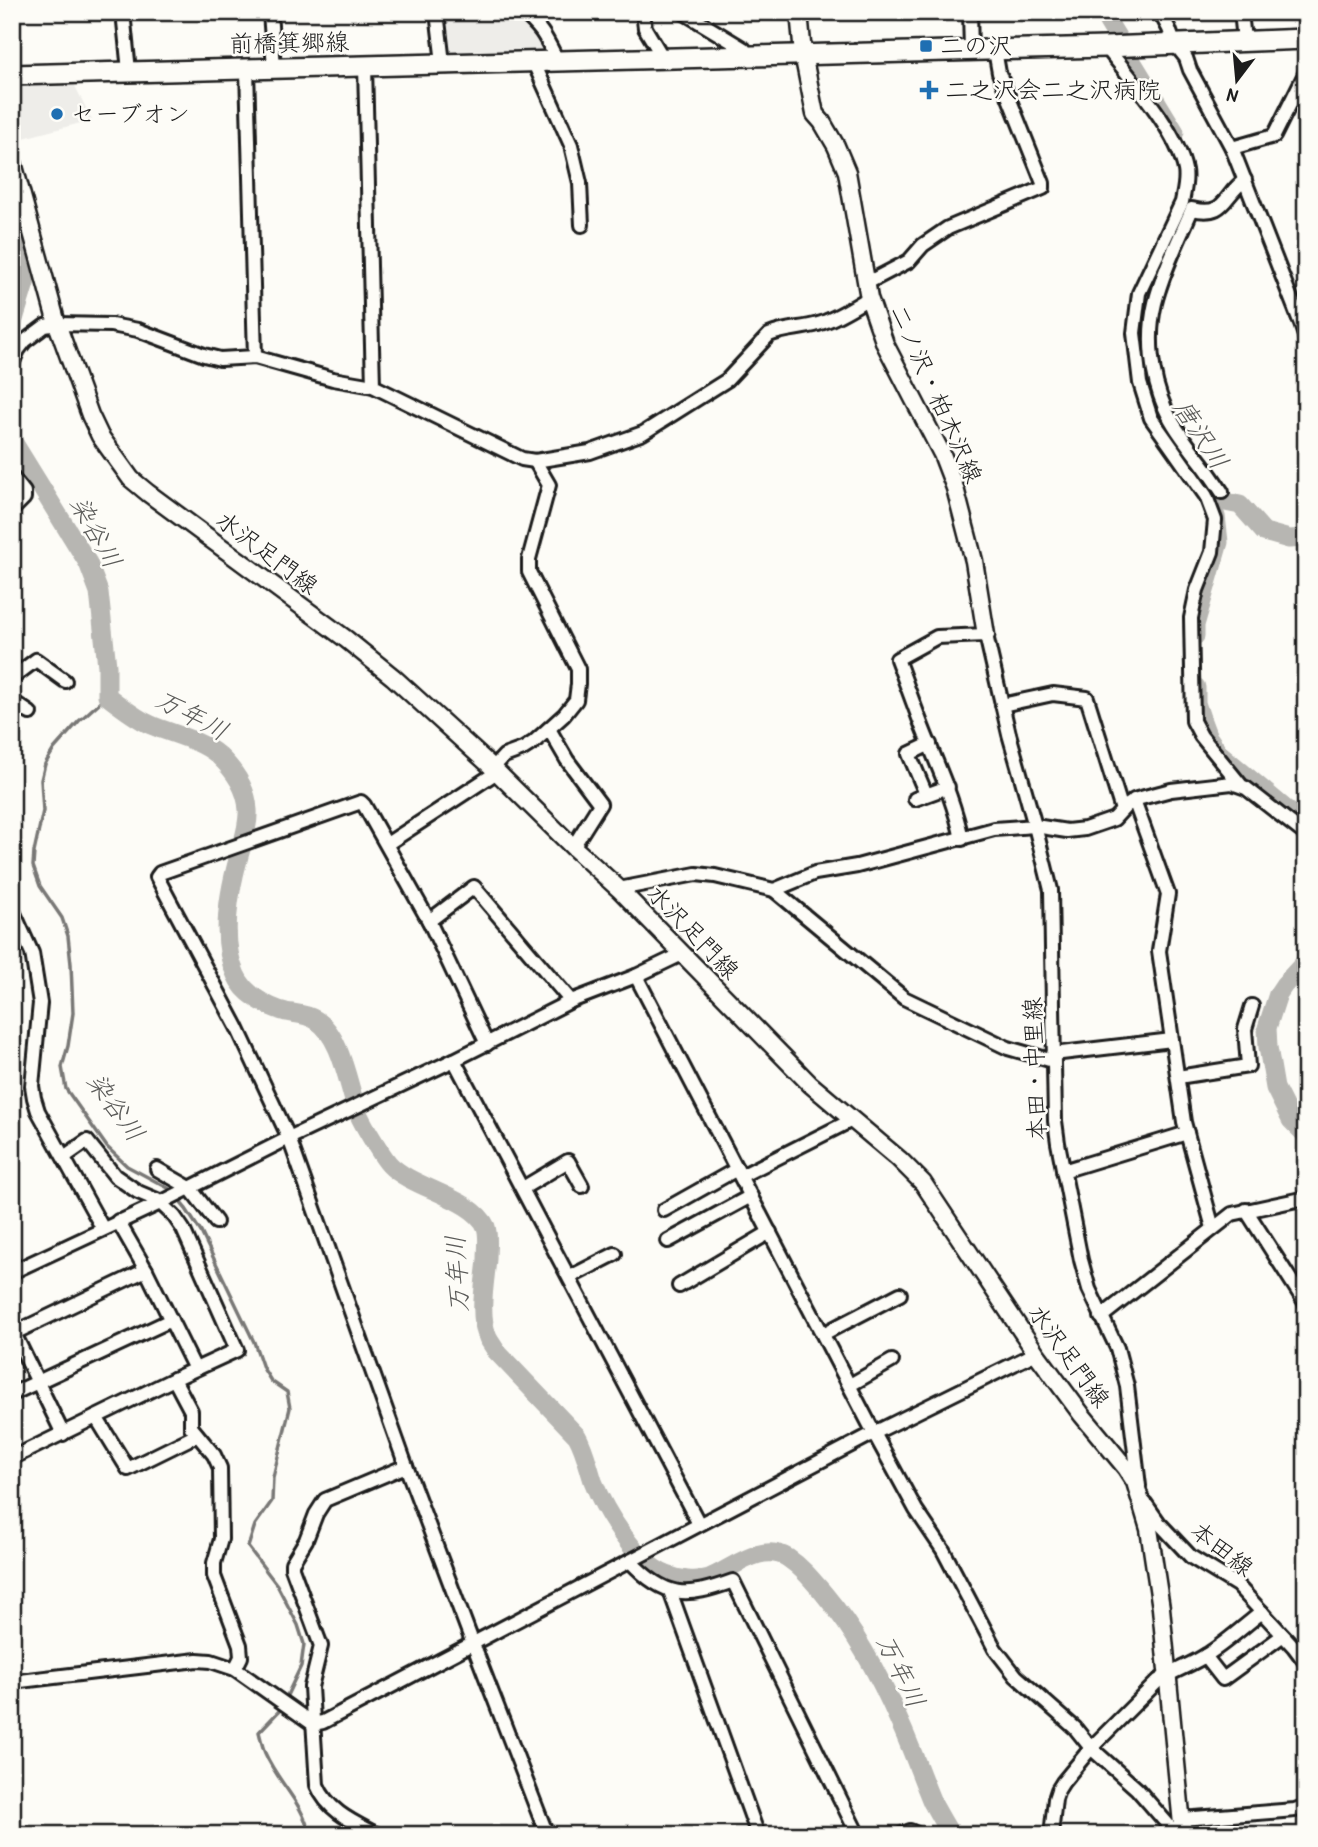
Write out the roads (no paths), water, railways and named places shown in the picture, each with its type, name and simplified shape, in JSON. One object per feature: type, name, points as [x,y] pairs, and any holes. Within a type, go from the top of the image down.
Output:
[{"type":"main road","name":"二ノ沢・柏木沢線","points":[[799,12],[803,54],[815,114],[836,146],[847,172],[868,291],[885,344],[942,454],[955,488],[974,561],[986,635]]},
{"type":"main road","points":[[1174,43],[1306,38]]},
{"type":"main road","name":"前橋箕郷線","points":[[12,75],[1109,47],[1174,43]]},
{"type":"main road","name":"水沢足門線","points":[[12,159],[57,324],[100,436],[131,479],[393,677],[619,889],[810,1084],[899,1159],[923,1183],[1036,1353],[1126,1468],[1141,1498],[1149,1529],[1159,1594],[1169,1673],[1181,1830]]},
{"type":"street","points":[[123,12],[129,71]]},
{"type":"street","points":[[270,12],[274,68]]},
{"type":"street","points":[[438,12],[443,64]]},
{"type":"street","points":[[522,12],[537,24],[557,60]]},
{"type":"street","points":[[643,12],[645,28],[663,58]]},
{"type":"street","points":[[683,12],[744,49],[749,56]]},
{"type":"street","points":[[970,12],[971,50]]},
{"type":"street","points":[[1160,12],[1174,43],[1186,58],[1232,148],[1304,323],[1306,339]]},
{"type":"street","points":[[1241,12],[1244,40]]},
{"type":"street","points":[[1109,47],[1152,105],[1180,152],[1185,172],[1182,202],[1139,293],[1134,333],[1140,383],[1151,418],[1206,496],[1215,520],[1212,552],[1197,590],[1191,618],[1194,721],[1201,736],[1240,784],[1306,833]]},
{"type":"street","points":[[12,364],[25,341],[45,326],[111,324],[138,330],[220,359],[255,356],[332,379],[373,386],[522,459],[535,461],[590,452],[643,433],[727,380],[769,335],[831,319],[909,261],[923,245],[948,228],[1043,188],[999,74],[995,50]]},
{"type":"street","points":[[533,61],[571,145],[580,183],[582,225]]},
{"type":"street","points":[[365,66],[373,386]]},
{"type":"street","points":[[247,69],[255,356]]},
{"type":"street","points":[[1232,148],[1273,136],[1306,72]]},
{"type":"street","points":[[1222,492],[1177,430],[1164,407],[1152,358],[1154,306],[1192,209],[1204,211],[1222,206],[1245,180]]},
{"type":"street","points":[[387,844],[495,770],[504,756],[534,742],[564,715],[576,700],[578,668],[529,572],[529,559],[549,485],[535,461]]},
{"type":"street","points":[[12,477],[24,492],[24,498],[12,510]]},
{"type":"street","points":[[962,839],[948,787],[897,659],[937,637],[986,635]]},
{"type":"street","name":"本田・中里線","points":[[986,635],[1009,734],[1051,890],[1055,1122],[1063,1171],[1089,1289],[1117,1348],[1127,1386],[1141,1498]]},
{"type":"street","points":[[12,678],[36,660],[65,681]]},
{"type":"street","points":[[1002,705],[1053,694],[1087,698],[1122,810]]},
{"type":"street","points":[[12,701],[30,713]]},
{"type":"street","points":[[549,729],[567,760],[600,804],[573,847]]},
{"type":"street","points":[[930,744],[908,754],[920,797],[948,787]]},
{"type":"street","points":[[774,890],[815,873],[857,866],[994,829],[1035,826],[1067,831],[1085,829],[1114,819],[1135,800],[1171,790],[1240,784]]},
{"type":"street","points":[[1135,800],[1168,894],[1159,951],[1187,1133],[1213,1228]]},
{"type":"street","points":[[487,1044],[429,921],[361,802],[160,873],[158,877],[237,1027],[289,1138],[406,1466],[547,1835]]},
{"type":"street","points":[[619,889],[696,874],[774,890],[904,998],[1007,1048],[1053,1058],[1172,1040]]},
{"type":"street","points":[[429,921],[474,887],[571,1001]]},
{"type":"street","points":[[12,909],[32,953],[40,1003],[32,1086],[34,1098],[44,1122],[103,1229]]},
{"type":"street","points":[[13,1270],[164,1201],[571,1001],[636,976],[682,954]]},
{"type":"street","points":[[636,976],[874,1433],[916,1510],[943,1550],[995,1649],[1016,1676],[1075,1728],[1091,1748],[1181,1830],[1306,1806]]},
{"type":"street","points":[[1178,1077],[1248,1066],[1245,1029],[1252,1006]]},
{"type":"street","points":[[454,1060],[699,1524]]},
{"type":"street","points":[[664,1210],[852,1120]]},
{"type":"street","points":[[1063,1171],[1187,1133]]},
{"type":"street","points":[[12,1458],[237,1350],[183,1229],[164,1201],[127,1185],[115,1176],[87,1142],[64,1157]]},
{"type":"street","points":[[523,1188],[568,1161],[582,1186]]},
{"type":"street","points":[[157,1169],[185,1190],[216,1222]]},
{"type":"street","points":[[668,1241],[751,1196]]},
{"type":"street","points":[[1101,1317],[1231,1214],[1306,1198]]},
{"type":"street","points":[[1246,1210],[1306,1304]]},
{"type":"street","points":[[118,1221],[146,1270],[195,1369]]},
{"type":"street","points":[[679,1286],[770,1232]]},
{"type":"street","points":[[570,1277],[615,1254]]},
{"type":"street","points":[[63,1434],[13,1332],[146,1270]]},
{"type":"street","points":[[823,1334],[900,1294]]},
{"type":"street","points":[[12,1394],[171,1320]]},
{"type":"street","points":[[12,1682],[197,1660],[211,1661],[235,1669],[313,1724],[323,1722],[874,1433],[1036,1353]]},
{"type":"street","points":[[850,1385],[892,1361]]},
{"type":"street","points":[[174,1379],[191,1411],[191,1427],[214,1455],[219,1468],[221,1539],[214,1563],[214,1576],[240,1645],[241,1657],[235,1669]]},
{"type":"street","points":[[96,1417],[128,1469],[197,1435]]},
{"type":"street","points":[[378,1835],[344,1818],[320,1793],[317,1785],[311,1687],[321,1646],[292,1568],[293,1559],[306,1540],[316,1514],[325,1500],[406,1466]]},
{"type":"street","name":"本田線","points":[[1141,1498],[1159,1523],[1191,1557],[1237,1585],[1282,1636],[1305,1656]]},
{"type":"street","points":[[630,1561],[644,1576],[670,1591],[698,1593],[733,1581],[858,1835]]},
{"type":"street","points":[[670,1591],[758,1835]]},
{"type":"street","points":[[1051,1835],[1058,1790],[1091,1748],[1158,1681],[1205,1656],[1262,1612]]},
{"type":"street","points":[[1205,1656],[1223,1679],[1282,1636]]},
{"type":"street","points":[[900,1835],[910,1831],[919,1835]]},
{"type":"waterway","name":"唐沢川","points":[[1104,12],[1175,132]]},
{"type":"waterway","name":"染谷川","points":[[12,234],[26,249],[29,270],[12,326]]},
{"type":"waterway","name":"万年川","points":[[12,440],[88,563],[99,592],[107,666],[107,696],[145,722],[211,750],[229,766],[242,787],[247,802],[248,821],[232,885],[227,932],[231,962],[240,982],[250,994],[271,1007],[309,1016],[325,1027],[338,1048],[359,1115],[389,1164],[412,1180],[469,1208],[486,1227],[483,1319],[488,1338],[496,1351],[577,1436],[598,1493],[613,1521],[633,1549],[656,1569],[672,1577],[688,1580],[709,1578],[758,1554],[778,1554],[798,1566],[836,1609],[867,1656],[893,1706],[932,1802],[951,1835]]},
{"type":"waterway","points":[[1210,499],[1240,505],[1264,532],[1289,539],[1306,538]]},
{"type":"waterway","name":"唐沢川","points":[[1195,636],[1195,625],[1219,542],[1216,516]]},
{"type":"waterway","name":"唐沢川","points":[[1196,687],[1196,703],[1202,721],[1208,737],[1219,753],[1306,826]]},
{"type":"waterway","name":"染谷川","points":[[107,696],[79,721],[54,749],[45,764],[41,780],[43,811],[33,866],[40,886],[62,918],[68,936],[71,964],[73,1013],[62,1067],[66,1089],[107,1147],[127,1166],[168,1188],[186,1209],[201,1232],[254,1342],[263,1368],[271,1381],[287,1392],[290,1408],[273,1477],[272,1501],[255,1525],[248,1547],[277,1585],[298,1625],[304,1644],[301,1666],[280,1710],[259,1732],[265,1753],[296,1802],[310,1835]]},
{"type":"waterway","name":"唐沢川","points":[[1306,961],[1278,994],[1267,1028],[1275,1088],[1291,1120],[1306,1135]]},
{"type":"place","name":"二の沢","points":[[926,46]]},
{"type":"place","name":"二之沢会二之沢病院","points":[[929,90]]},
{"type":"place","name":"セーブオン","points":[[57,114]]}]
